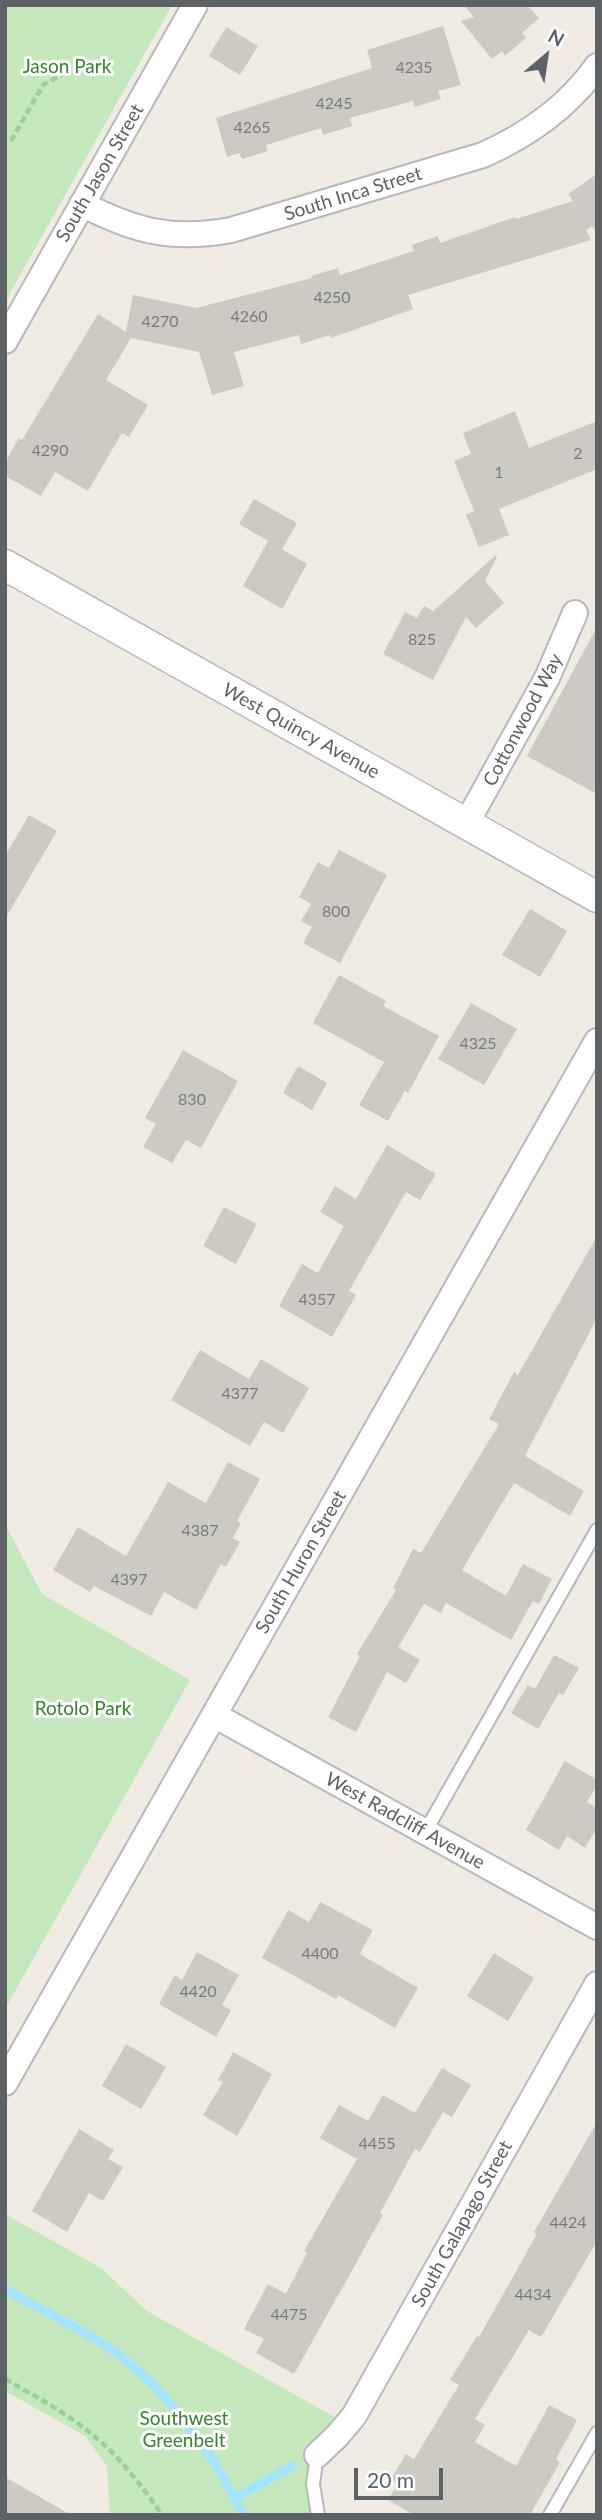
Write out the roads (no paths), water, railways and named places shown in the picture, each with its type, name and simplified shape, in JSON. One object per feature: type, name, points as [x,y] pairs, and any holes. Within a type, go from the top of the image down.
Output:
[{"type":"street","name":"South Jason Street","points":[[5,341],[195,5]]},
{"type":"street","name":"South Inca Street","points":[[82,204],[116,222],[167,235],[193,236],[231,230],[483,155],[510,143],[563,105],[597,66]]},
{"type":"street","name":"West Quincy Avenue","points":[[5,565],[597,897]]},
{"type":"street","name":"Cottonwood Way","points":[[466,824],[547,678],[575,613]]},
{"type":"street","name":"South Huron Street","points":[[5,2083],[597,1041]]},
{"type":"street","name":"West Radcliff Avenue","points":[[214,1715],[597,1927]]},
{"type":"street","name":"South Galapago Street","points":[[317,2455],[354,2416],[597,1984]]},
{"type":"lane","points":[[425,1832],[597,1530]]},
{"type":"lane","points":[[550,2515],[597,2433]]},
{"type":"lane","points":[[317,2455],[313,2484],[318,2515]]},
{"type":"waterway","points":[[5,2289],[91,2336],[118,2354],[156,2388],[205,2449],[244,2515]]},
{"type":"waterway","points":[[235,2498],[293,2466]]},
{"type":"park label","name":"Jason Park","points":[[67,67]]},
{"type":"park label","name":"Rotolo Park","points":[[83,1709]]},
{"type":"park label","name":"Southwest Greenbelt","points":[[184,2430]]}]
